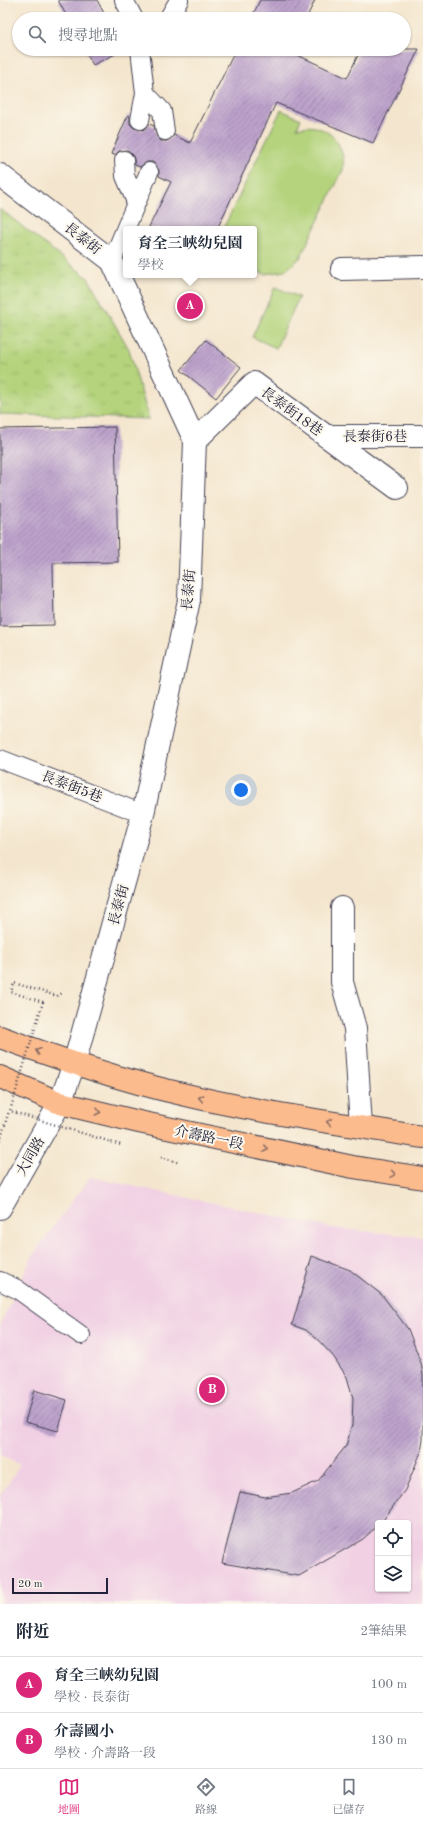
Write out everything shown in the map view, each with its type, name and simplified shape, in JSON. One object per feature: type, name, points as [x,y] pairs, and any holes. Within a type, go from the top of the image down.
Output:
[{"type":"main road","points":[[0,1037],[74,1064],[182,1094],[293,1116],[423,1137]]},
{"type":"main road","name":"介壽路一段","points":[[0,1077],[60,1103],[139,1122],[353,1167],[423,1178]]},
{"type":"street","name":"長泰街","points":[[0,175],[112,261],[195,441],[189,600],[143,814],[74,1064],[60,1103]]},
{"type":"street","points":[[342,269],[423,267]]},
{"type":"street","name":"長泰街18巷","points":[[195,441],[254,383],[397,488]]},
{"type":"street","name":"長泰街6巷","points":[[326,436],[423,436]]},
{"type":"street","points":[[342,908],[342,982],[355,1028],[362,1127]]},
{"type":"street","name":"大同路","points":[[0,1208],[60,1103]]},
{"type":"lane","points":[[124,0],[130,12]]},
{"type":"lane","points":[[172,12],[179,0]]},
{"type":"lane","points":[[140,120],[145,93],[141,56]]},
{"type":"lane","points":[[142,68],[148,56]]},
{"type":"lane","points":[[145,93],[162,111],[165,131]]},
{"type":"lane","points":[[124,160],[125,176],[136,202]]},
{"type":"lane","points":[[126,226],[149,172]]},
{"type":"lane","points":[[112,261],[123,234]]},
{"type":"lane","name":"長泰街5巷","points":[[0,759],[143,814]]},
{"type":"lane","points":[[0,1281],[17,1289],[81,1335]]},
{"type":"path","points":[[0,1141],[43,1002],[12,992],[14,983],[57,996],[65,991]]},
{"type":"path","points":[[10,1111],[121,1145]]},
{"type":"shaded area","points":[[90,1177],[333,1228],[423,1237],[423,1604],[0,1604],[0,1496],[20,1465],[0,1455],[0,1325],[33,1255]]},
{"type":"green space","points":[[281,110],[301,119],[297,128],[307,126],[316,127],[324,130],[337,142],[341,150],[343,170],[300,258],[285,271],[265,274],[257,271],[257,226],[224,226]]},
{"type":"green space","points":[[0,209],[88,278],[129,349],[149,419],[0,414]]},
{"type":"green space","points":[[275,287],[299,297],[276,348],[252,337]]},
{"type":"building","points":[[58,0],[97,0],[103,12],[64,12]]},
{"type":"building","points":[[260,0],[315,0],[309,12],[254,12]]},
{"type":"building","points":[[411,49],[419,49],[373,143],[276,103],[218,226],[149,226],[171,182],[159,176],[159,170],[153,162],[147,162],[140,167],[135,165],[133,155],[128,150],[119,151],[115,155],[111,154],[128,115],[130,116],[130,124],[134,128],[143,130],[149,124],[154,126],[157,137],[161,141],[167,141],[174,135],[190,143],[233,56],[300,56],[347,78],[358,56],[411,56]]},
{"type":"building","points":[[88,56],[111,56],[93,65]]},
{"type":"building","points":[[206,340],[241,367],[216,398],[181,370]]},
{"type":"building","points":[[115,427],[118,562],[53,563],[54,625],[0,626],[0,429]]},
{"type":"building","points":[[312,1256],[350,1270],[382,1295],[408,1329],[421,1363],[423,1375],[423,1440],[421,1452],[405,1490],[384,1519],[375,1520],[375,1528],[363,1539],[299,1576],[222,1563],[240,1492],[265,1497],[292,1493],[318,1481],[346,1446],[352,1425],[353,1398],[347,1377],[333,1356],[318,1340],[306,1330],[292,1325]]},
{"type":"building","points":[[34,1390],[67,1400],[58,1431],[25,1422]]},
{"type":"place","name":"育全三峽幼兒園","points":[[190,306]]},
{"type":"place","name":"介壽國小","points":[[212,1390]]}]
